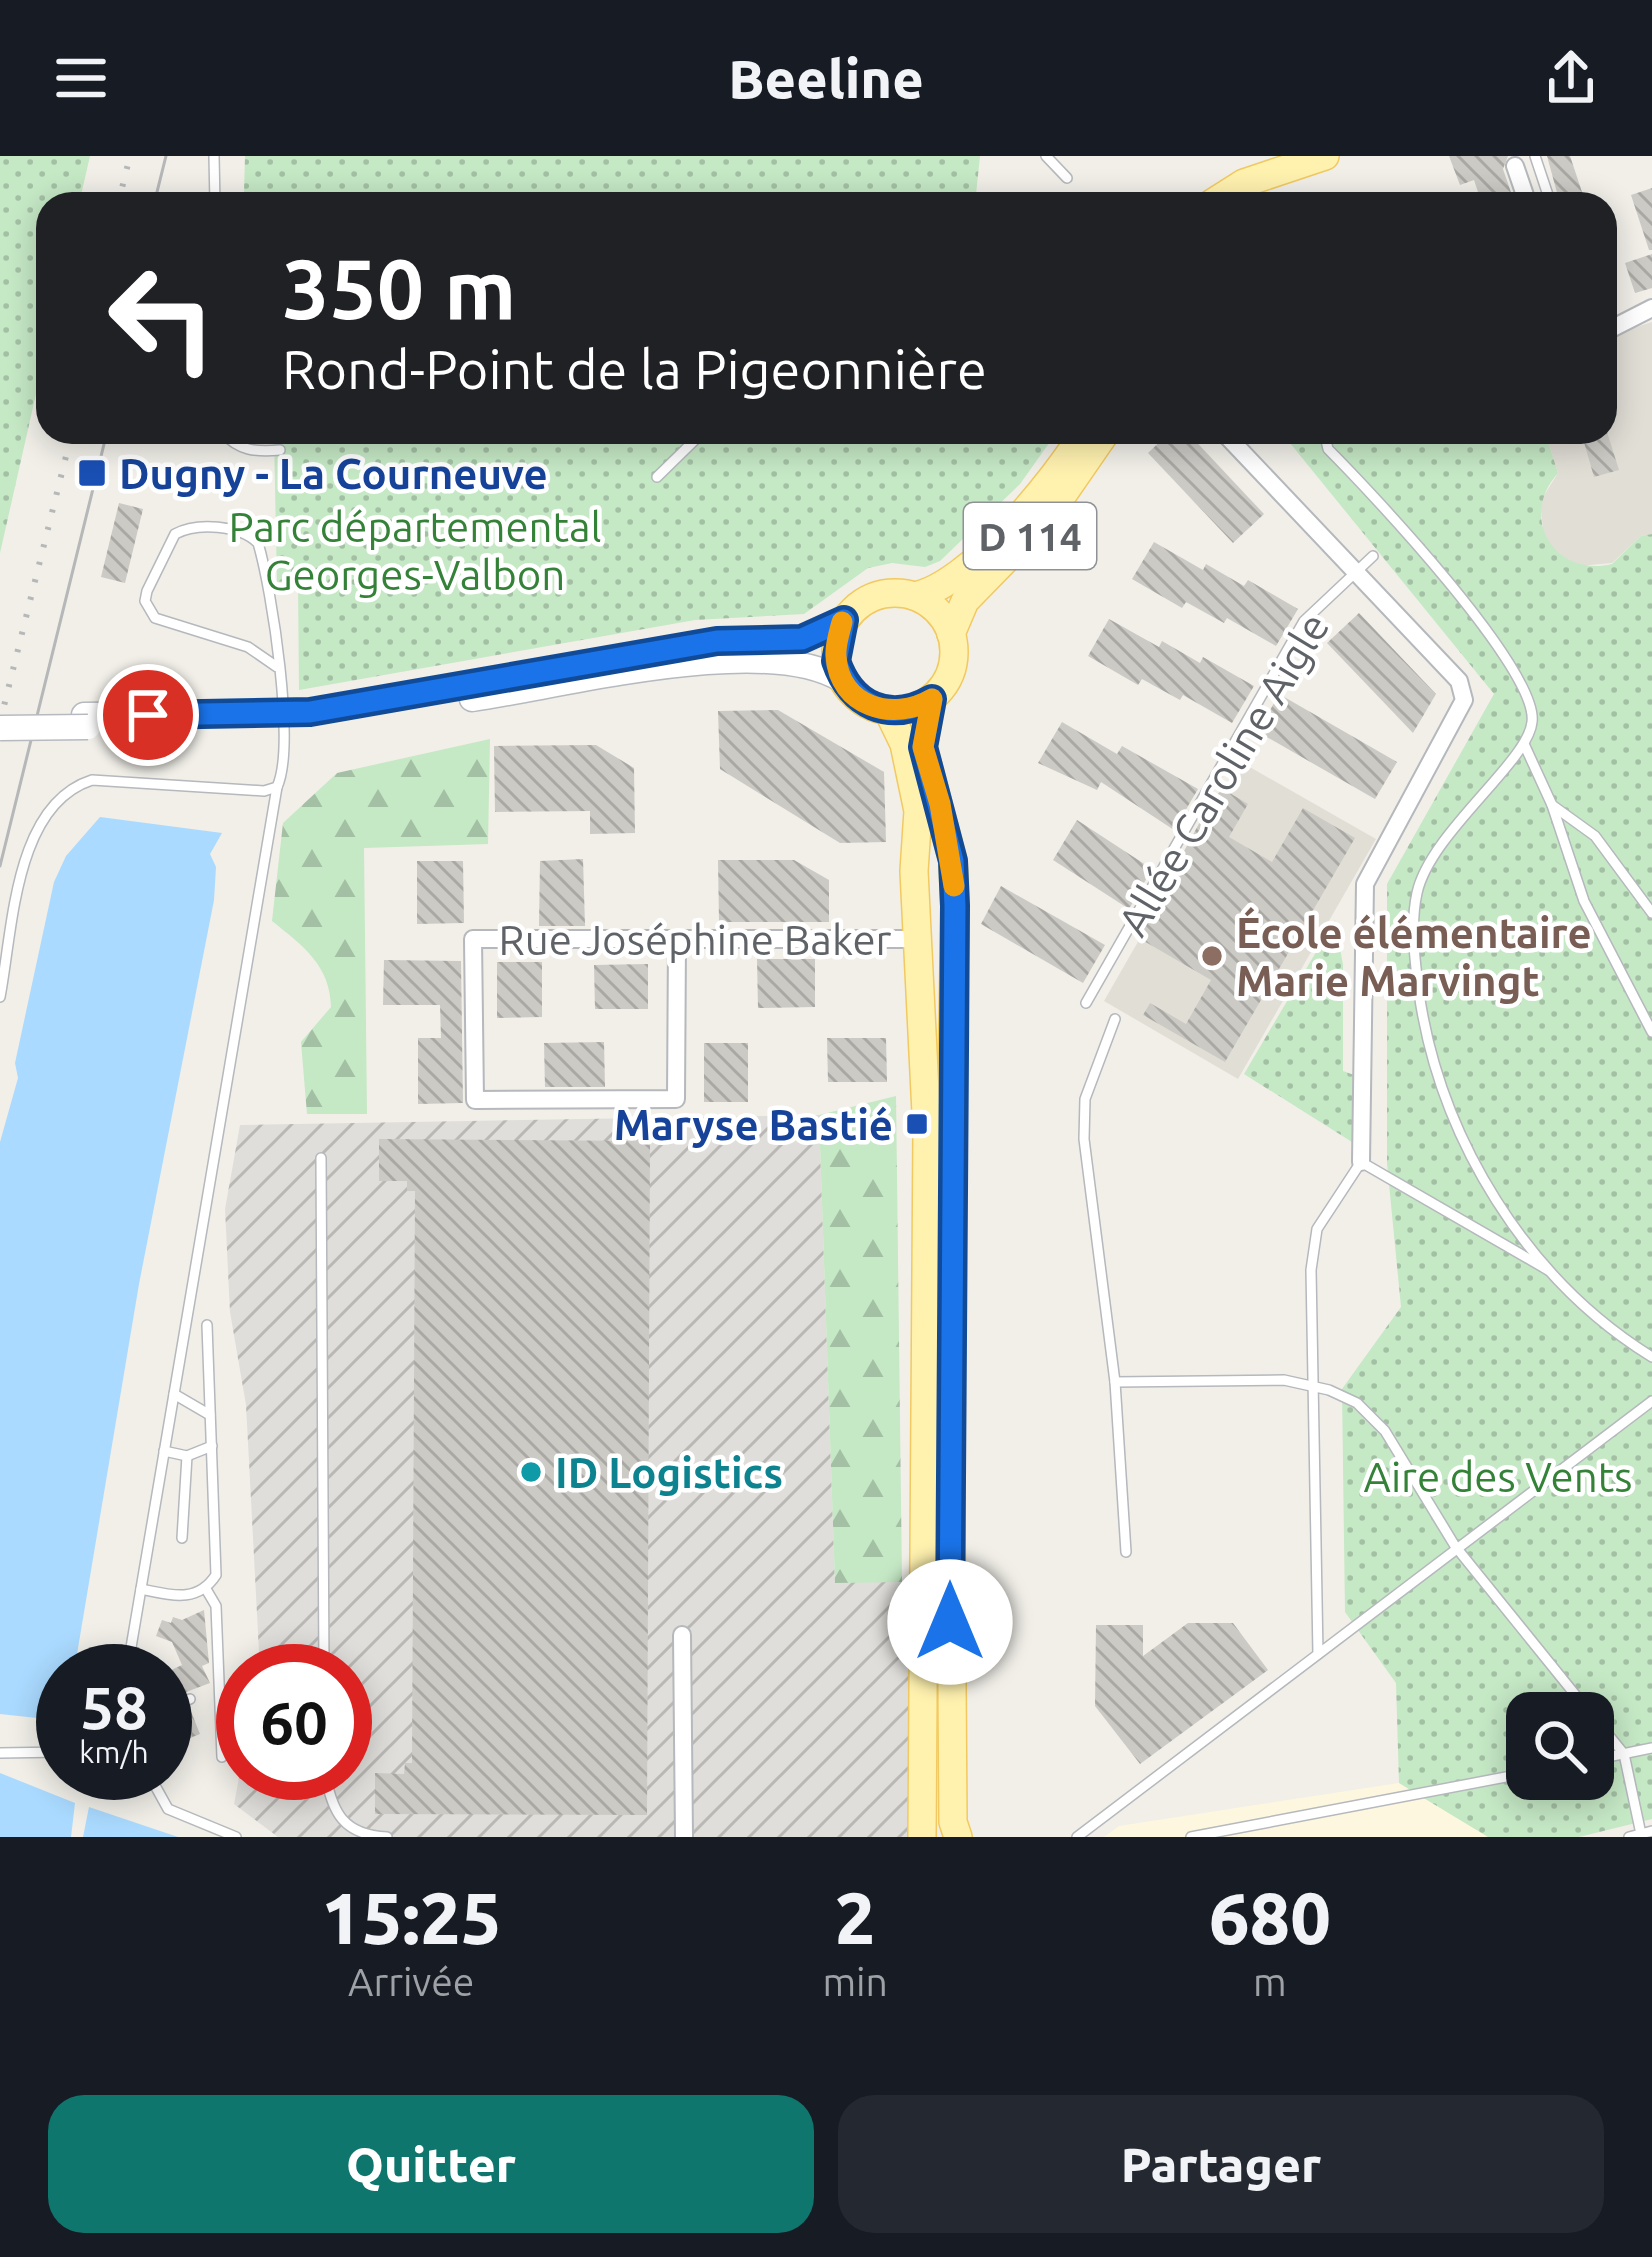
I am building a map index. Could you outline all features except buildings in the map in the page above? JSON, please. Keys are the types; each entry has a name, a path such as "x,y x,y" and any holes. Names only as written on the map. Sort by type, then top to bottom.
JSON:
{"main road":[{"path":"1206,192 1225,177 1279,156"},
{"path":"1230,192 1325,156"},
{"name":"D 114","path":"914,596 950,583 1032,500 1075,444"},
{"name":"D 114","path":"951,634 965,601 1048,516 1098,444"},
{"path":"285,719 717,641 802,639 844,620 868,599 898,592 937,610 951,634 949,676 932,699 923,747 953,861 955,906 949,1484 953,1822 958,1837"},
{"path":"842,680 836,640 844,620"},
{"path":"0,728 86,721 319,721 747,660 815,666 842,680 866,704 887,711 932,699"},
{"path":"887,711 904,744 916,791 917,939 927,1133 922,1837"},
{"path":"0,715 86,721"}],"street":[{"path":"1515,166 1524,192"},
{"path":"1617,326 1652,308"},
{"path":"1234,444 1459,681 1464,700 1365,884 1361,1162"},
{"name":"Rue Joséphine Baker","path":"677,941 676,1099 475,1100 473,939 917,939"},
{"path":"682,1636 684,1837"}],"lane":[{"path":"214,156 214,192"},
{"path":"1046,156 1067,178"},
{"path":"1535,156 1547,192"},
{"path":"233,444 256,452 280,450"},
{"path":"657,477 691,444"},
{"path":"1327,444 1442,574 1529,695 1533,721 1524,744 1438,850 1417,892 1414,959 1426,1037 1472,1161 1552,1273"},
{"path":"132,1644 277,787 285,763 285,719 258,543 246,532 194,526 175,534 147,591 145,601 155,618 248,647 277,667"},
{"name":"Allée Caroline Aigle","path":"1086,1003 1304,621 1373,556"},
{"path":"1524,744 1552,805 1583,901 1652,1032"},
{"path":"0,997 27,852 72,787 92,780 248,791 277,787"},
{"path":"1552,805 1594,836 1652,913"},
{"path":"1115,1019 1084,1100 1084,1139 1115,1382 1126,1552"},
{"path":"321,1158 324,1644"},
{"path":"1318,1654 1312,1270 1317,1229 1361,1162 1552,1273 1652,1357"},
{"path":"141,1589 182,1598 206,1589 216,1575 207,1325"},
{"path":"1115,1382 1284,1380 1357,1403 1385,1430 1455,1546 1574,1692"},
{"path":"174,1394 211,1415"},
{"path":"1077,1837 1652,1401"},
{"path":"164,1451 187,1456 212,1446"},
{"path":"182,1538 187,1456"},
{"path":"206,1589 215,1606 217,1644"},
{"path":"1614,1742 1624,1754 1640,1834"},
{"path":"1614,1756 1652,1748"},
{"path":"0,1753 36,1752"},
{"path":"1191,1837 1506,1777"},
{"path":"164,1800 169,1809 236,1837"},
{"path":"332,1800 338,1820 353,1830 387,1837"}],"shaded area":[{"path":"1652,322 1652,534 1641,536 1612,563 1579,566 1562,558 1544,538 1540,502 1558,473 1549,444 1617,444 1617,333"},
{"path":"1241,762 1376,839 1238,1079 1104,1001"},
{"path":"819,1115 835,1582 902,1582 925,1816 910,1837 278,1837 234,1804 235,1800 372,1800 372,1644 259,1644 246,1405 230,1312 225,1209 240,1125"},
{"path":"1399,1783 1489,1837 1104,1837 1119,1826"}],"green space":[{"path":"0,156 90,156 82,192 36,192 36,394 0,553"},
{"path":"245,156 980,156 976,192 244,192"},
{"name":"Parc départemental Georges-Valbon","path":"274,444 1048,444 1020,484 940,561 925,567 892,563 868,568 804,614 695,620 299,690 298,580 277,582"},
{"name":"Aire des Vents","path":"1291,444 1549,444 1558,473 1546,490 1542,525 1559,553 1591,566 1612,564 1641,536 1652,534 1652,1819 1579,1837 1488,1837 1399,1783 1396,1683 1345,1612 1342,1389 1401,1307 1387,1163 1387,884 1494,694"},
{"path":"490,739 488,844 364,848 367,1114 307,1114 301,1042 331,1007 320,968 272,921 283,823 337,773"},
{"path":"1335,920 1343,965 1343,1071 1354,1075 1352,1142 1244,1074"},
{"path":"896,1096 902,1582 835,1583 819,1115"}],"water":[{"path":"100,817 222,833 210,854 216,867 214,900 139,1284 79,1644 36,1644 36,1718 0,1714 0,1142 18,1078 15,1063 54,882 66,856"},
{"path":"0,1773 36,1787 36,1800 75,1803 71,1837 0,1837"},
{"path":"89,1807 178,1837 83,1837"}],"tram line":[{"path":"157,192 166,156"},
{"path":"0,866 104,444"}],"railway":[{"path":"121,192 130,156"},
{"path":"0,722 69,444"}],"slow traffic":[{"path":"842,622 836,661 842,680 857,698 887,711 918,707 932,699 923,747 953,861 954,886"}],"place":[{"name":"Dugny - La Courneuve","path":"92,473"},
{"name":"École élémentaire Marie Marvingt","path":"1212,956"},
{"name":"Maryse Bastié","path":"917,1124"},
{"name":"ID Logistics","path":"531,1472"}],"route":[{"path":"148,715 310,712 717,641 802,639 844,620 836,640 836,661 842,680 857,698 887,711 918,707 932,699 923,747 953,861 955,906 950,1622"}]}
